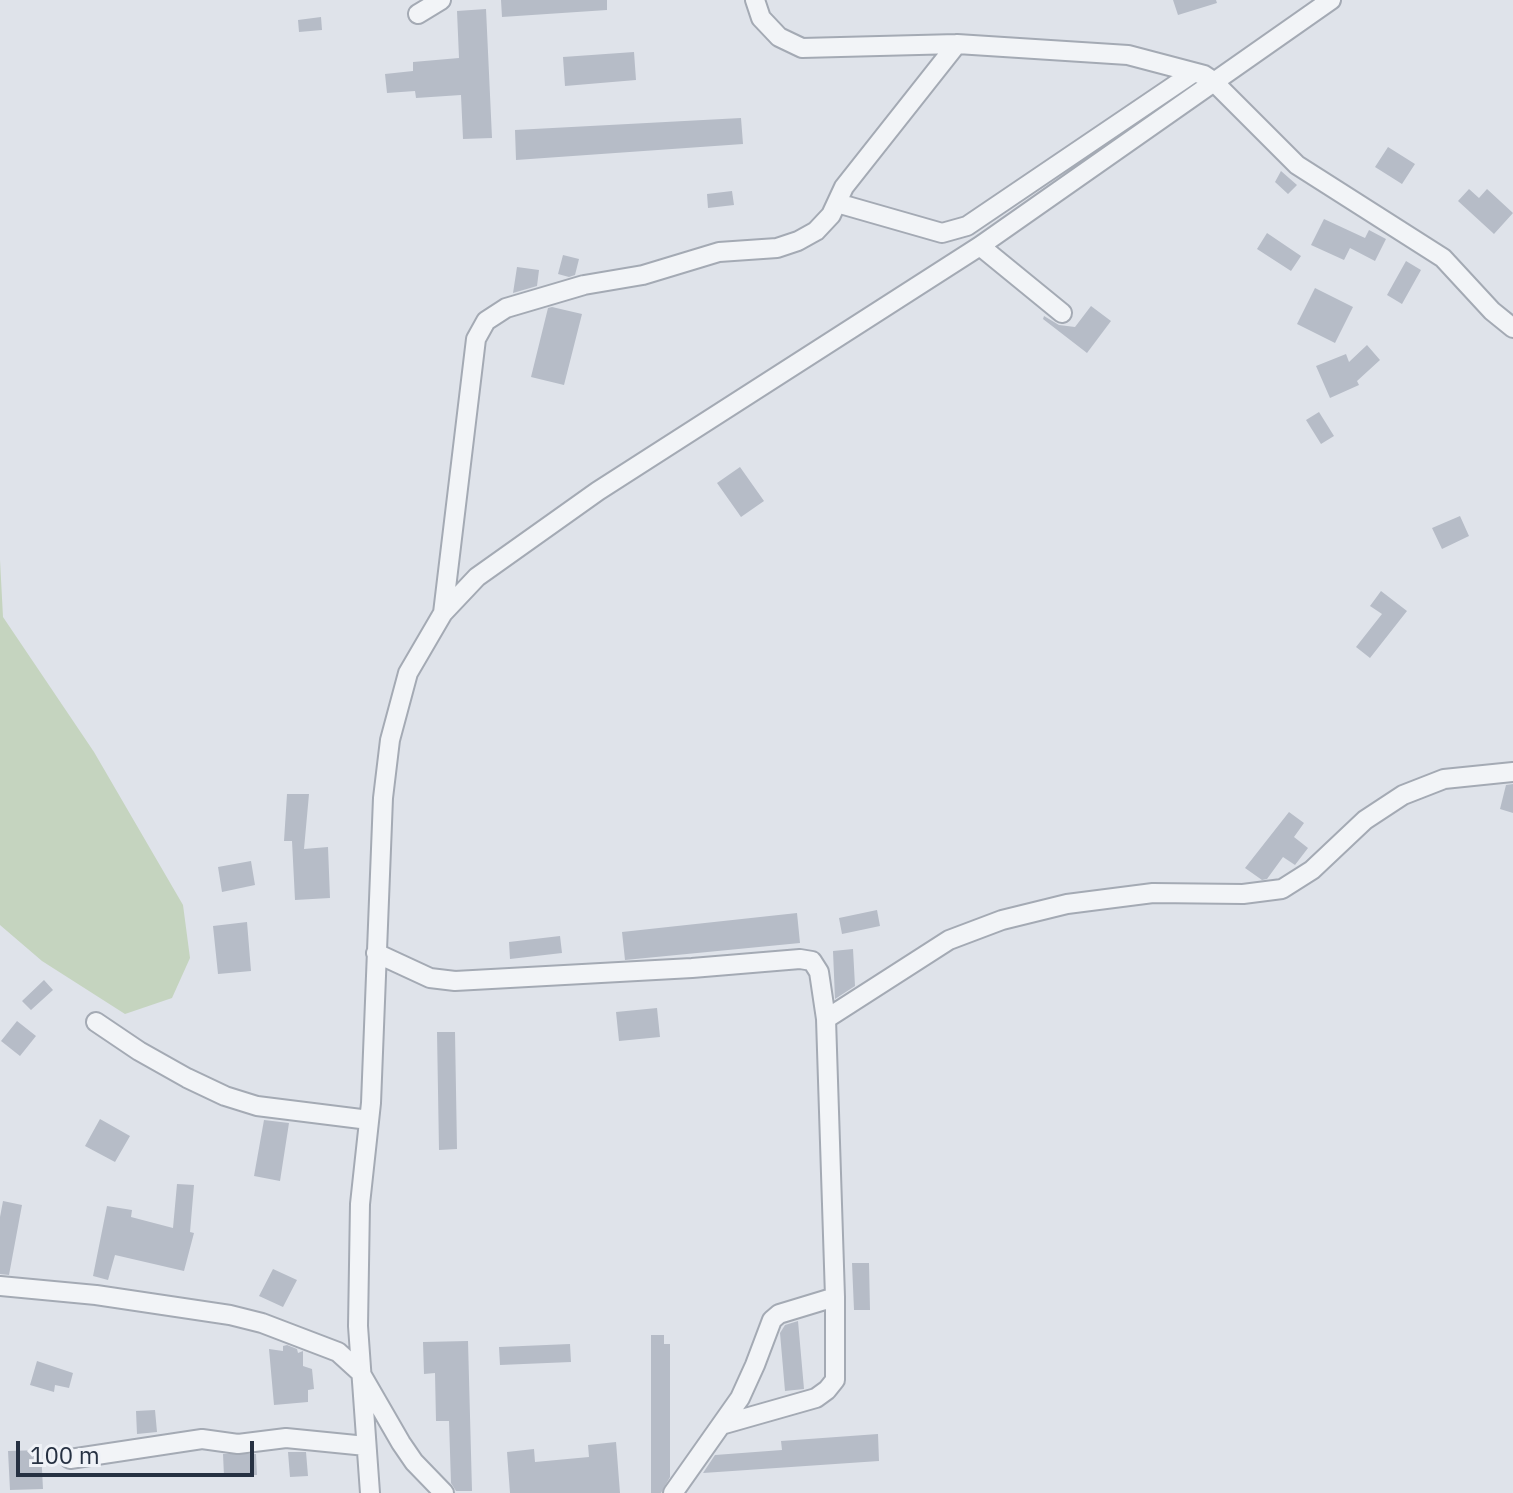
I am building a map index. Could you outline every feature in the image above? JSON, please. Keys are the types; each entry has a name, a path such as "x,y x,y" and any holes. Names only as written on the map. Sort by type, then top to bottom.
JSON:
{"street":[{"path":"418,14 441,0"},
{"path":"755,0 761,18 779,37 802,48 957,44 1128,55 1204,75 1297,165 1443,258 1492,311 1513,328"},
{"path":"370,1493 358,1326 360,1204 369,1120 383,798 390,740 408,673 443,613 477,577 598,491 980,246 1331,0"},
{"path":"443,613 476,339 486,321 506,308 584,285 643,275 719,252 777,248 816,231 831,215 844,187 957,44"},
{"path":"837,203 942,233 967,226 1193,73"},
{"path":"980,246 1062,313"},
{"path":"826,1019 949,940 1002,920 1067,904 1153,893 1243,894 1282,889 1312,870 1365,820 1403,795 1444,779 1513,772"},
{"path":"376,953 430,978 455,981 800,959 812,961 819,972 826,1019 835,1380 816,1398 721,1425"},
{"path":"96,1022 139,1051 225,1096 257,1106 369,1120"},
{"path":"0,1286 96,1295 230,1315 262,1323 338,1352 360,1372 414,1462 444,1493"},
{"path":"673,1493 740,1398 772,1320 779,1314 835,1297"},
{"path":"70,1459 202,1439 238,1444 286,1438 366,1446"}],"green space":[{"path":"0,560 3,617 94,752 183,905 190,958 172,998 125,1014 42,961 0,925"}],"building":[{"path":"501,0 607,0 607,10 502,17"},
{"path":"1173,0 1216,0 1217,3 1178,15"},
{"path":"486,9 492,138 463,139 461,95 416,98 415,91 387,93 385,74 413,71 413,62 459,58 457,11"},
{"path":"321,17 322,30 299,32 298,20"},
{"path":"634,52 636,80 565,86 563,57"},
{"path":"741,118 743,144 516,160 515,130"},
{"path":"1388,147 1415,164 1402,184 1375,167"},
{"path":"1281,171 1297,185 1288,194 1275,182"},
{"path":"1469,189 1479,198 1487,189 1513,213 1494,234 1458,201"},
{"path":"732,191 734,205 708,208 707,194"},
{"path":"1324,219 1365,238 1369,230 1386,239 1375,261 1350,248 1344,260 1311,245"},
{"path":"1267,233 1301,256 1291,271 1257,249"},
{"path":"563,255 579,259 575,275 558,274"},
{"path":"1406,261 1421,270 1402,304 1387,295"},
{"path":"517,267 539,270 537,286 513,293"},
{"path":"1315,288 1353,307 1335,343 1297,324"},
{"path":"1091,306 1111,321 1087,353 1043,319 1044,316 1059,325 1075,327"},
{"path":"548,308 582,314 564,385 531,377"},
{"path":"1367,345 1380,360 1357,381 1359,385 1330,398 1316,366 1346,354 1349,362"},
{"path":"1319,412 1334,436 1321,444 1306,420"},
{"path":"740,467 764,501 741,517 717,483"},
{"path":"1460,516 1469,536 1442,549 1432,528"},
{"path":"1381,591 1407,611 1370,658 1356,647 1382,614 1370,606"},
{"path":"1513,784 1513,813 1500,809 1506,785"},
{"path":"287,794 309,794 304,849 328,847 330,898 295,900 292,841 284,841"},
{"path":"1289,812 1304,823 1294,837 1308,848 1295,865 1283,857 1267,879 1262,880 1245,868"},
{"path":"251,861 255,885 222,892 218,867"},
{"path":"877,910 880,926 842,934 839,918"},
{"path":"797,913 800,943 625,960 622,932"},
{"path":"247,922 251,971 218,974 213,926"},
{"path":"560,936 562,953 510,959 509,942"},
{"path":"853,949 855,986 835,999 833,951"},
{"path":"44,980 53,990 31,1010 22,1001"},
{"path":"657,1008 660,1037 619,1041 616,1012"},
{"path":"17,1021 36,1036 20,1056 1,1041"},
{"path":"437,1032 455,1032 457,1149 439,1150"},
{"path":"100,1119 130,1136 115,1162 85,1146"},
{"path":"264,1120 289,1123 280,1181 254,1176"},
{"path":"177,1184 194,1185 190,1232 194,1233 184,1271 115,1255 108,1280 93,1276 107,1206 132,1210 131,1217 173,1228"},
{"path":"3,1201 22,1205 9,1275 0,1274"},
{"path":"852,1263 869,1263 870,1310 854,1310"},
{"path":"273,1269 297,1280 283,1307 259,1296"},
{"path":"798,1321 804,1389 785,1391 780,1333 785,1325"},
{"path":"651,1335 664,1335 664,1344 670,1344 670,1477 661,1493 651,1493"},
{"path":"468,1341 472,1491 456,1491 451,1483 449,1421 436,1421 435,1373 424,1374 423,1342"},
{"path":"570,1344 571,1362 500,1365 499,1347"},
{"path":"283,1346 297,1349 298,1353 303,1351 303,1366 312,1369 314,1389 308,1390 308,1402 274,1405 269,1349 283,1351"},
{"path":"37,1361 73,1373 69,1388 55,1385 54,1392 30,1385"},
{"path":"155,1410 157,1432 137,1434 136,1411"},
{"path":"878,1434 879,1461 703,1473 715,1455 782,1450 781,1441"},
{"path":"616,1442 620,1493 510,1493 507,1452 534,1449 535,1462 589,1457 588,1445"},
{"path":"41,1450 43,1489 10,1490 8,1451"},
{"path":"288,1452 306,1452 308,1476 290,1477"},
{"path":"223,1454 256,1454 257,1475 224,1476"}]}
